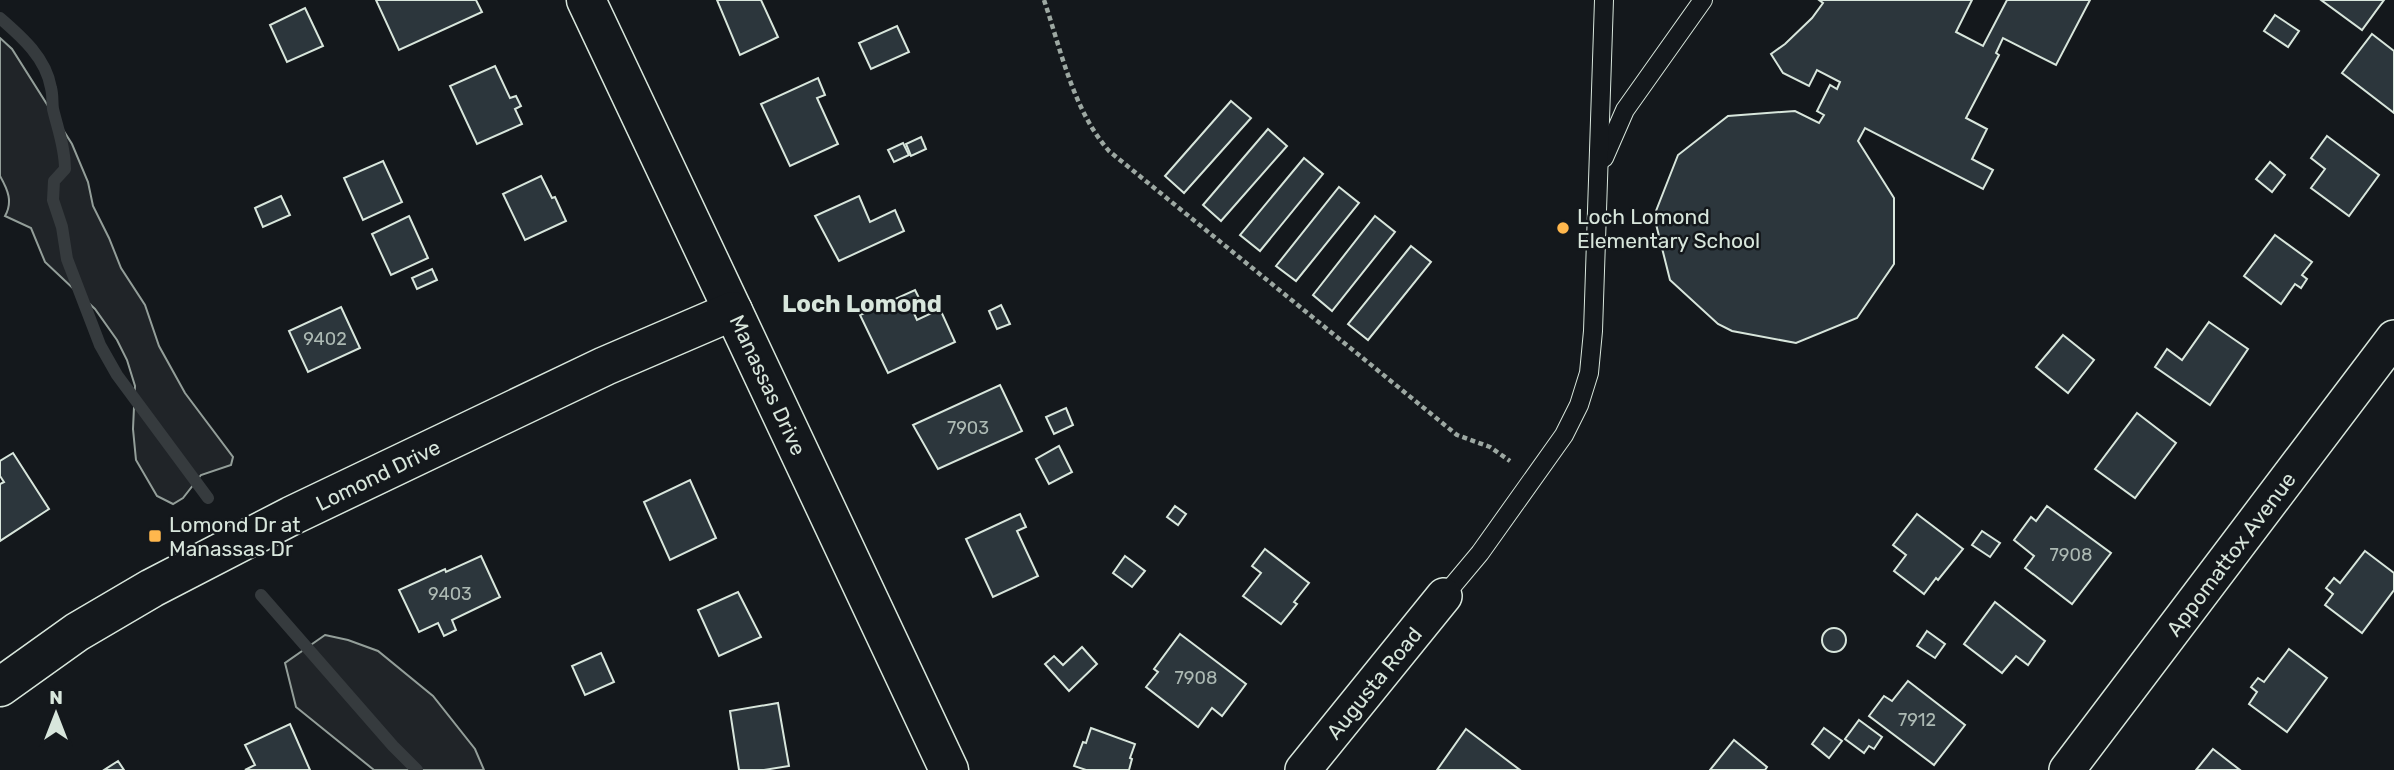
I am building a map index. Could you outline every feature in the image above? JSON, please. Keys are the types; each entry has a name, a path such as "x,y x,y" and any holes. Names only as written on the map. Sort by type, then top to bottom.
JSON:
{"main road":[{"name":"Manassas Drive","path":"586,0 949,770"},
{"name":"Lomond Drive","path":"0,687 77,632 152,588 291,516 605,366 733,311"}],"street":[{"name":"Appomattox Avenue","path":"2067,770 2394,338"},
{"name":"Augusta Road","path":"1304,770 1444,596"}],"lane":[{"path":"1444,596 1480,553 1564,435 1579,405 1590,373 1594,331 1604,0"},
{"path":"1598,174 1625,110 1703,0"}],"path":[{"path":"1044,0 1081,106 1098,138 1109,151 1457,435 1495,450 1533,478"}],"shaded area":[{"path":"0,38 12,49 72,144 88,182 93,206 121,268 145,305 159,346 185,393 233,457 231,465 201,475 183,498 173,504 157,496 136,460 133,429 135,386 117,340 95,309 45,262 31,228 5,216 9,201 0,176"},
{"path":"325,635 378,651 433,696 475,749 484,770 374,770 296,707 285,663"}],"building":[{"path":"376,0 476,0 482,12 399,50"},
{"path":"717,0 761,0 778,37 740,55"},
{"path":"1819,0 1972,0 1956,32 1983,46 2007,0 2090,0 2056,65 2003,38 1996,53 1999,55 1966,118 1987,129 1972,159 1993,170 1983,189 1865,128 1858,141 1894,198 1894,264 1857,318 1796,343 1732,331 1718,324 1670,280 1654,216 1678,155 1728,116 1795,111 1819,123 1824,115 1817,111 1830,85 1837,89 1840,82 1817,70 1809,86 1783,73 1771,54 1812,18 1823,3"},
{"path":"2321,0 2384,0 2362,30"},
{"path":"305,8 323,46 287,62 270,25"},
{"path":"2275,15 2299,31 2288,47 2264,31"},
{"path":"897,26 909,52 871,69 859,43"},
{"path":"2372,34 2394,51 2394,113 2342,73"},
{"path":"495,66 510,98 516,96 521,106 515,109 522,124 477,144 450,86"},
{"path":"818,78 825,95 817,98 838,144 790,166 761,104"},
{"path":"1231,101 1251,118 1184,193 1165,176"},
{"path":"1268,129 1287,146 1221,221 1203,205"},
{"path":"2327,136 2379,175 2349,216 2311,188 2325,169 2311,158"},
{"path":"921,137 926,149 911,156 906,144"},
{"path":"903,143 909,155 894,162 888,150"},
{"path":"1304,158 1323,174 1260,251 1240,235"},
{"path":"383,161 402,202 363,220 344,178"},
{"path":"2270,162 2285,175 2272,192 2256,179"},
{"path":"541,176 566,221 525,240 503,194"},
{"path":"1339,187 1359,203 1296,281 1276,266"},
{"path":"281,196 290,215 263,227 255,208"},
{"path":"859,196 870,222 895,210 904,231 839,261 815,216"},
{"path":"409,216 428,258 391,275 372,234"},
{"path":"1375,216 1395,232 1332,311 1313,295"},
{"path":"2275,235 2312,262 2302,275 2307,279 2301,288 2295,284 2281,304 2244,276"},
{"path":"1411,246 1431,262 1368,340 1348,324"},
{"path":"432,269 437,280 417,289 412,278"},
{"path":"915,290 921,302 911,307 917,320 940,309 955,342 888,373 860,315"},
{"path":"1001,305 1010,324 997,329 989,311"},
{"path":"341,307 360,348 308,372 289,331"},
{"path":"2209,322 2248,349 2210,405 2155,367 2167,349 2182,360"},
{"path":"2063,335 2094,360 2068,393 2036,367"},
{"path":"1000,385 1022,431 938,469 913,425"},
{"path":"1066,408 1073,425 1054,434 1046,417"},
{"path":"2137,413 2176,443 2135,498 2095,469"},
{"path":"1059,446 1072,472 1049,484 1036,459"},
{"path":"13,453 49,509 0,541 0,484 4,482 0,476 0,461"},
{"path":"690,480 716,538 670,560 644,502"},
{"path":"1175,506 1186,514 1178,525 1167,517"},
{"path":"2047,506 2111,553 2072,604 2025,568 2034,556 2014,540 2031,517 2036,521"},
{"path":"1020,514 1026,527 1017,531 1038,576 993,597 966,539"},
{"path":"1917,514 1963,549 1924,594 1894,571 1906,555 1893,545"},
{"path":"1982,531 2000,543 1990,557 1972,545"},
{"path":"1265,549 1309,583 1281,624 1243,596 1261,573 1252,566"},
{"path":"2365,551 2394,573 2394,590 2362,633 2325,605 2333,594 2326,588 2334,578 2340,583"},
{"path":"481,556 500,597 452,620 456,630 444,636 438,623 419,632 399,590"},
{"path":"1125,556 1145,571 1132,587 1113,573"},
{"path":"738,592 761,637 719,656 698,610"},
{"path":"1995,602 2045,641 2028,665 2016,656 2002,673 1964,644"},
{"path":"1834,628 1843,631 1846,640 1843,649 1834,652 1825,649 1822,640 1825,631"},
{"path":"1927,631 1945,644 1935,658 1917,646"},
{"path":"1180,634 1246,684 1222,716 1212,708 1198,727 1146,687 1158,672 1154,669"},
{"path":"1082,647 1097,664 1069,691 1045,664 1054,656 1063,665"},
{"path":"2289,649 2327,678 2287,732 2249,704 2257,692 2251,687 2258,678 2264,682"},
{"path":"601,653 614,682 585,695 572,666"},
{"path":"1908,681 1965,725 1934,765 1869,716 1884,696 1892,701"},
{"path":"778,703 789,766 739,770 730,711"},
{"path":"1859,720 1882,737 1874,749 1869,746 1864,753 1845,739"},
{"path":"290,724 310,770 245,770 255,765 245,745"},
{"path":"1091,728 1135,744 1129,770 1086,770 1074,766"},
{"path":"1824,728 1842,741 1829,758 1812,744"},
{"path":"1466,729 1520,770 1437,770"},
{"path":"1734,740 1767,767 1765,770 1710,770"},
{"path":"2213,749 2240,770 2196,770"},
{"path":"118,761 124,770 104,770"}],"waterway":[{"path":"0,18 32,49 48,77 65,161 65,169 54,181 53,200 62,227 67,259 100,345 117,375 208,498"},
{"path":"261,595 417,770"}],"place":[{"name":"Loch Lomond Elementary School","path":"1563,228"},
{"name":"Lomond Dr at Manassas Dr","path":"155,536"}],"district":[{"name":"Loch Lomond","path":"862,304"}]}
